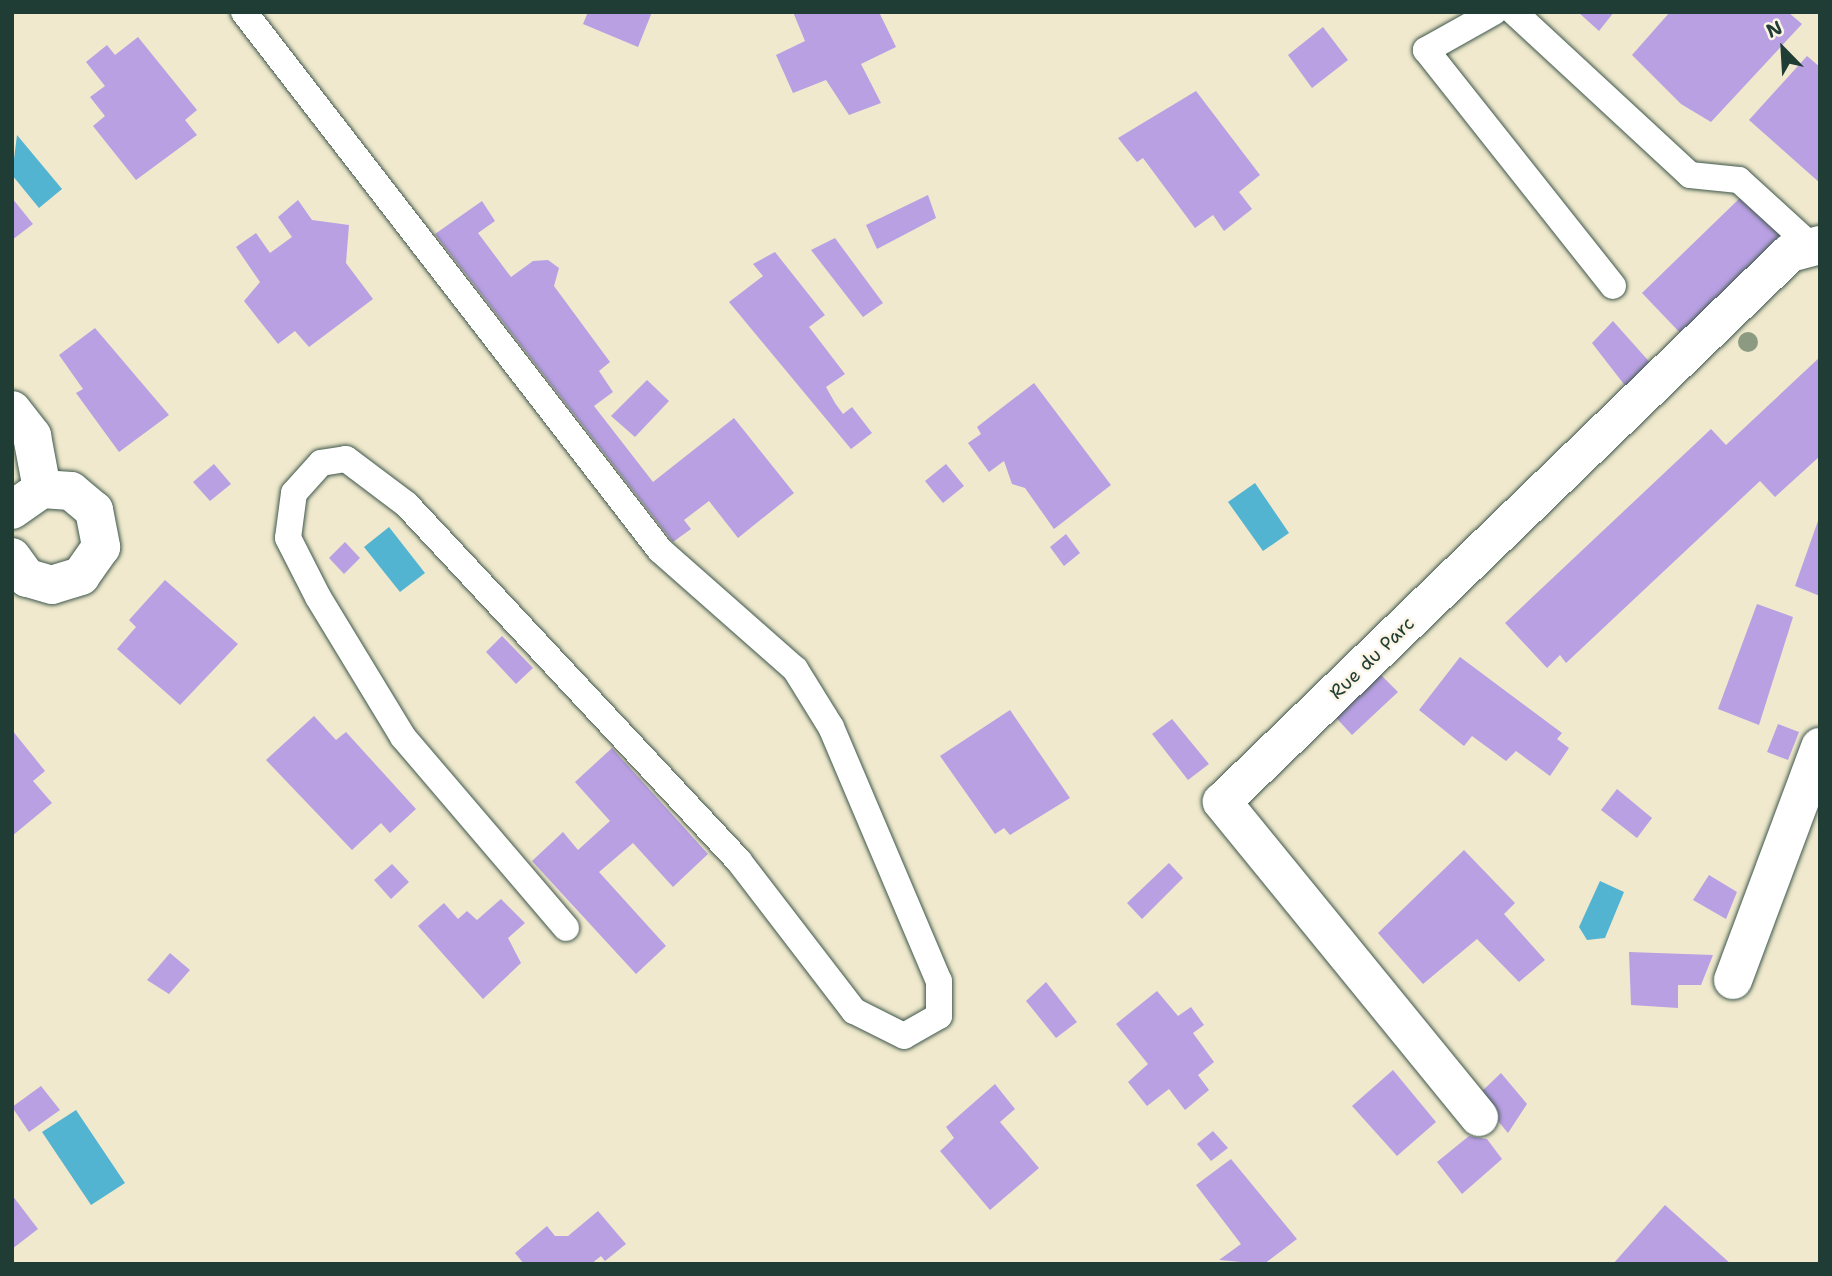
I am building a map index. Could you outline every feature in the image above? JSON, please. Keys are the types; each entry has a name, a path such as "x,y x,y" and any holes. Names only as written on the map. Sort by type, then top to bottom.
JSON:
{"street":[{"name":"Rue du Parc","path":"1479,1117 1222,802 1780,263 1814,245"},
{"path":"12,410 32,436 27,500 71,491 94,510 101,547 81,576 52,585 27,578 12,557"},
{"path":"1733,980 1820,747"}],"lane":[{"path":"244,12 660,550 795,669 831,727 939,981 939,1016 904,1036 854,1011 739,861 406,504 346,459 321,463 294,493 288,538 318,597 403,737 566,928"},
{"path":"1494,12 1426,50 1613,286"},
{"path":"1514,12 1690,175 1738,180 1814,245"}],"water":[{"path":"17,135 62,189 39,208 12,175"},
{"path":"1255,483 1289,533 1263,551 1228,502"},
{"path":"389,527 425,573 400,592 364,547"},
{"path":"1600,881 1624,892 1605,938 1587,940 1579,927"},
{"path":"76,1110 125,1183 91,1205 42,1132"}],"building":[{"path":"588,12 652,12 638,47 583,24"},
{"path":"793,12 879,12 896,47 861,64 881,103 849,115 826,80 793,93 776,55 805,41"},
{"path":"1578,12 1614,12 1599,31"},
{"path":"1670,12 1788,12 1802,24 1711,122 1681,104 1632,55"},
{"path":"1323,27 1348,60 1312,88 1288,55"},
{"path":"138,37 197,110 185,120 197,135 136,180 93,126 105,116 90,97 105,86 86,62 107,45 115,55"},
{"path":"1807,56 1820,67 1820,183 1749,120"},
{"path":"1196,91 1260,175 1239,192 1252,209 1224,231 1213,215 1195,228 1143,158 1137,162 1118,138"},
{"path":"928,195 936,218 877,249 866,225"},
{"path":"1743,195 1786,240 1684,337 1642,293"},
{"path":"12,198 33,224 12,240"},
{"path":"298,200 312,220 349,225 346,263 373,299 309,347 295,331 278,344 244,301 260,282 236,247 256,233 270,253 292,237 278,217"},
{"path":"482,201 495,221 478,233 511,277 533,261 548,260 559,268 554,286 610,362 599,371 613,392 594,406 653,482 734,418 794,493 738,538 709,501 684,520 691,529 673,542 435,234"},
{"path":"835,238 883,303 863,317 811,250"},
{"path":"775,252 825,315 809,327 845,374 826,387 843,414 852,407 872,433 851,449 729,302 763,276 753,264"},
{"path":"1613,321 1654,367 1630,392 1592,343"},
{"path":"95,328 169,415 119,452 76,393 83,389 59,355"},
{"path":"1820,357 1820,456 1775,497 1760,481 1566,663 1560,655 1547,668 1505,623 1711,429 1726,445"},
{"path":"647,380 669,401 635,437 611,416"},
{"path":"1034,383 1111,485 1054,529 1025,488 1012,484 1004,461 989,472 968,443 981,434 977,427"},
{"path":"214,464 231,484 210,501 193,482"},
{"path":"946,464 964,486 943,503 925,481"},
{"path":"1820,518 1820,596 1795,586"},
{"path":"1066,534 1080,553 1064,566 1050,547"},
{"path":"345,542 360,558 344,574 329,558"},
{"path":"165,580 238,644 180,705 117,649 136,627 129,620"},
{"path":"1757,604 1793,617 1759,725 1718,709"},
{"path":"502,636 533,668 516,684 486,652"},
{"path":"1460,657 1562,733 1557,739 1569,748 1550,776 1516,751 1506,761 1472,736 1464,746 1419,710"},
{"path":"1372,666 1398,692 1352,735 1328,709"},
{"path":"1010,710 1070,798 1010,835 1004,828 995,834 940,756"},
{"path":"314,716 336,740 346,732 416,809 390,833 381,823 352,850 266,760"},
{"path":"1172,719 1209,764 1188,780 1152,734"},
{"path":"1778,724 1799,732 1788,760 1767,752"},
{"path":"12,730 45,771 33,781 52,803 12,836"},
{"path":"612,748 708,854 673,887 633,843 599,872 666,946 636,974 532,861 563,832 578,850 610,821 575,782"},
{"path":"1617,789 1652,818 1637,838 1601,810"},
{"path":"1464,850 1515,903 1504,914 1545,960 1519,982 1477,939 1423,984 1378,933"},
{"path":"1169,863 1183,878 1142,919 1127,903"},
{"path":"392,864 409,882 391,899 374,880"},
{"path":"1709,875 1737,892 1726,919 1693,900"},
{"path":"501,899 525,923 508,938 521,963 483,999 418,926 444,903 458,919 467,911 477,920"},
{"path":"1629,952 1713,955 1701,985 1678,985 1678,1008 1631,1005"},
{"path":"170,953 190,970 169,994 147,980"},
{"path":"1046,982 1077,1022 1056,1038 1026,1001"},
{"path":"1157,991 1178,1016 1191,1007 1204,1025 1193,1033 1214,1062 1198,1075 1209,1090 1185,1110 1169,1089 1147,1106 1128,1082 1148,1064 1116,1024"},
{"path":"1393,1070 1436,1122 1397,1156 1352,1106"},
{"path":"1501,1073 1527,1104 1508,1133 1477,1096"},
{"path":"995,1084 1015,1109 1000,1122 1039,1168 990,1210 940,1151 954,1138 946,1127"},
{"path":"41,1086 60,1110 29,1132 12,1107"},
{"path":"1213,1131 1228,1148 1211,1161 1197,1144"},
{"path":"1469,1136 1487,1139 1502,1159 1462,1194 1437,1162"},
{"path":"1231,1159 1297,1239 1264,1264 1219,1260 1241,1244 1196,1185"},
{"path":"12,1195 38,1229 12,1249"},
{"path":"1665,1205 1731,1264 1613,1264"},
{"path":"598,1211 626,1244 605,1261 601,1256 591,1264 524,1264 515,1253 547,1226 555,1236 568,1236"}]}
